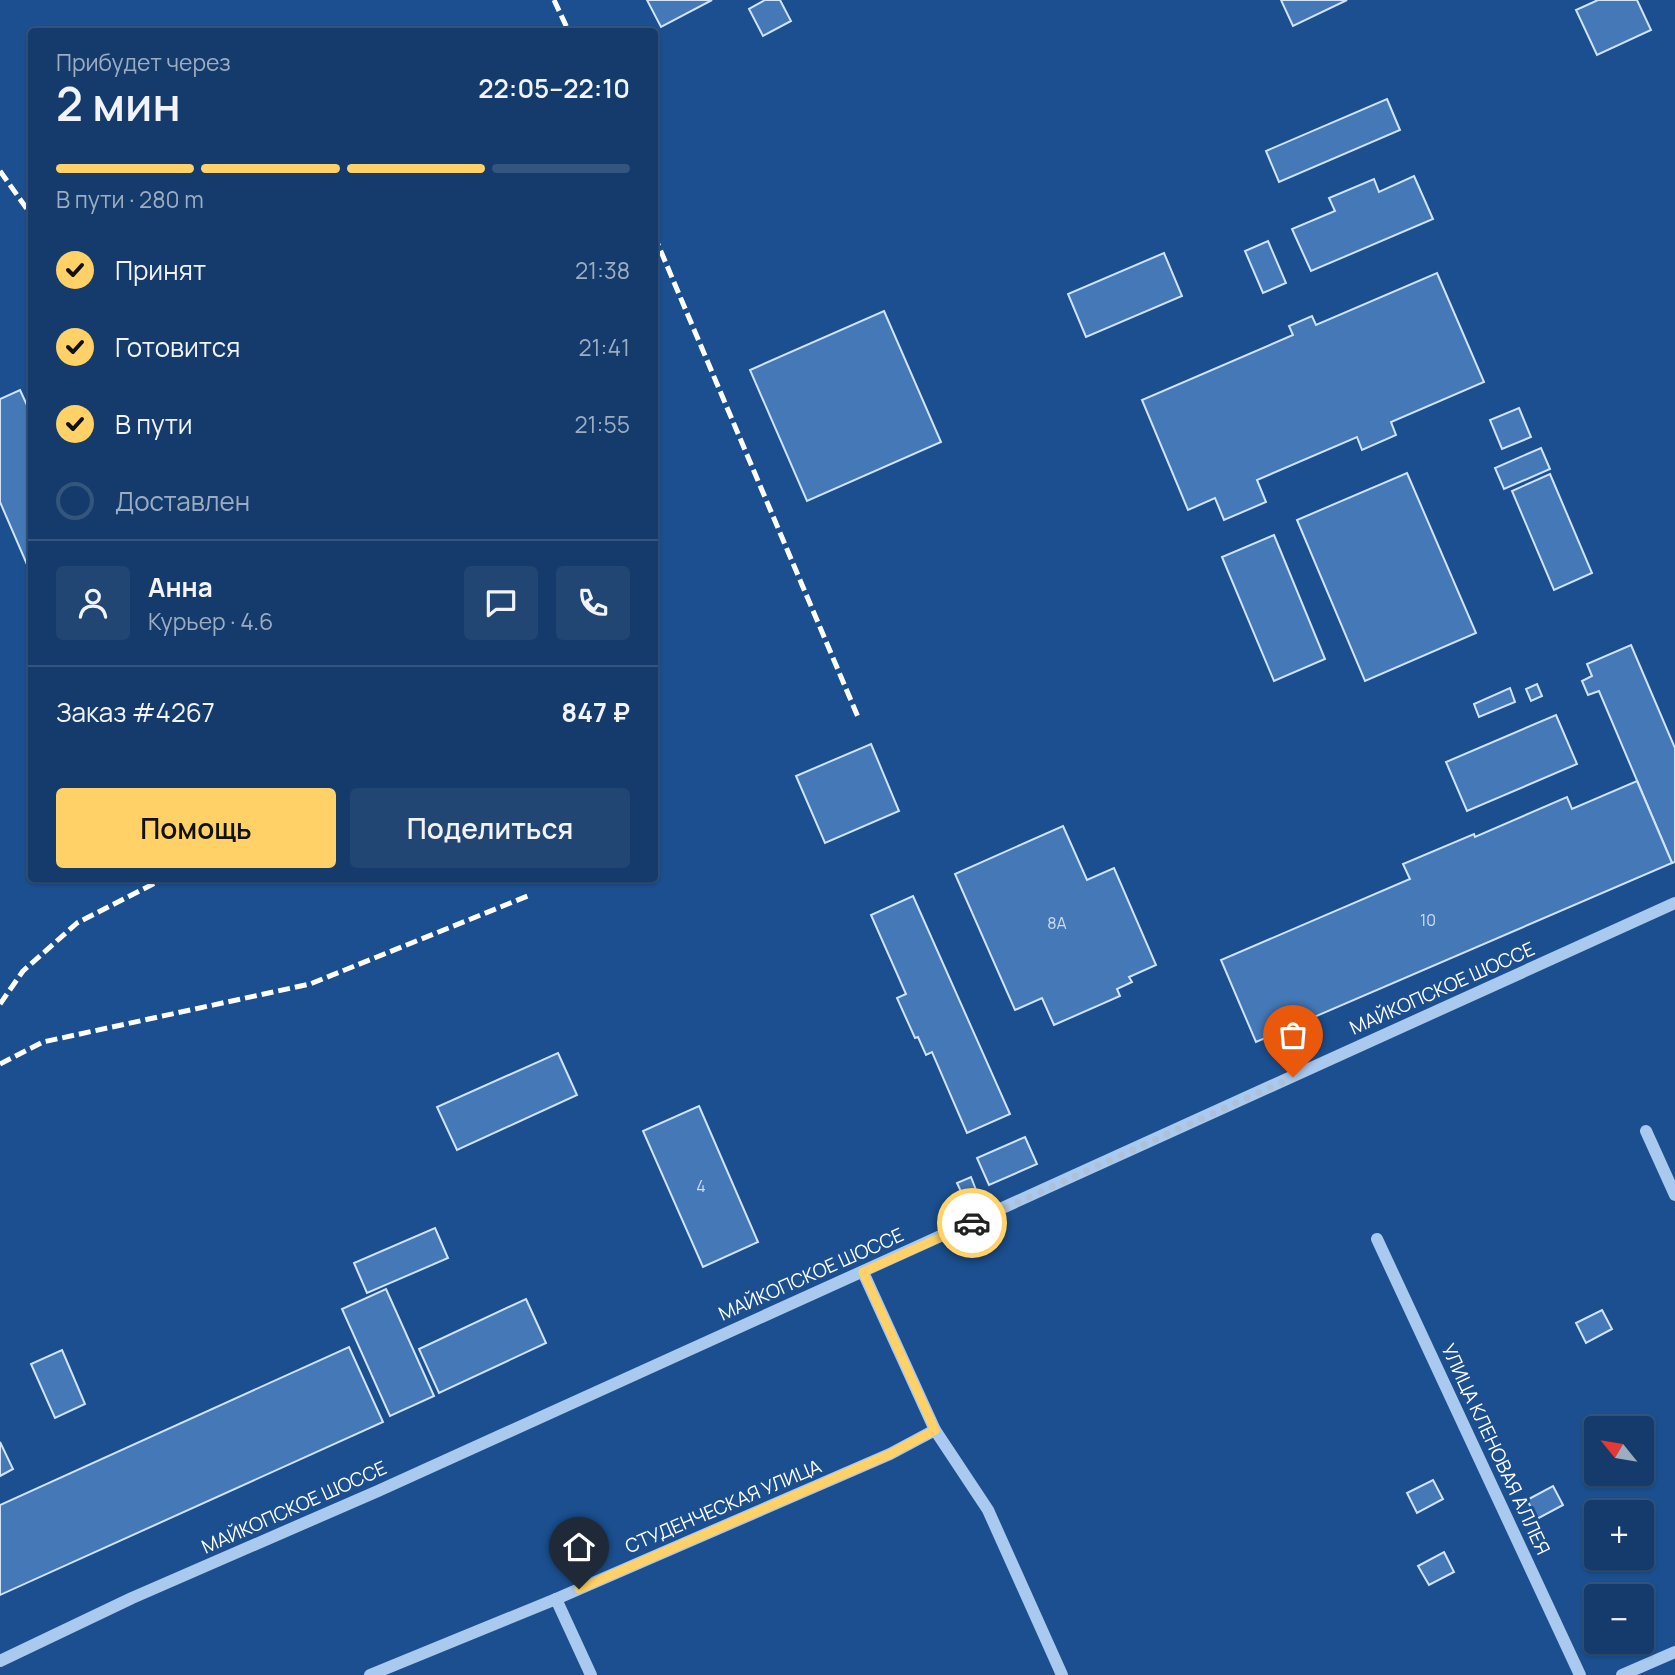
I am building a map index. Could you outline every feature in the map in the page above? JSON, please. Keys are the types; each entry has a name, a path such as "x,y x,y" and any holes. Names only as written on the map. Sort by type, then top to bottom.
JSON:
{"street":[{"name":"МАЙКОПСКОЕ ШОССЕ","path":"0,1661 132,1598 863,1272 1675,903"},
{"path":"1646,1130 1675,1195"},
{"name":"УЛИЦА КЛЕНОВАЯ АЛЛЕЯ","path":"1377,1239 1580,1675"},
{"path":"863,1272 935,1430 988,1510 1062,1675"},
{"name":"СТУДЕНЧЕСКАЯ УЛИЦА","path":"370,1675 555,1599 890,1454 935,1430"},
{"path":"555,1599 591,1675"},
{"path":"1622,1675 1675,1652"}],"building":[{"path":"647,0 712,0 661,27"},
{"path":"765,0 780,0 791,21 763,36 749,9"},
{"path":"1281,0 1347,0 1293,26"},
{"path":"1598,0 1637,0 1651,30 1597,55 1576,10"},
{"path":"1387,99 1400,130 1279,182 1266,151"},
{"path":"1414,176 1433,219 1311,271 1292,229 1335,211 1329,198 1374,179 1379,192"},
{"path":"1268,241 1286,283 1263,293 1245,251"},
{"path":"1164,253 1182,296 1086,337 1068,294"},
{"path":"1437,273 1484,382 1391,422 1396,435 1362,450 1357,437 1257,480 1266,502 1224,520 1215,498 1188,510 1142,400 1293,335 1289,326 1312,316 1316,325"},
{"path":"884,311 941,442 807,501 750,370"},
{"path":"20,390 28,407 28,567 0,502 0,399"},
{"path":"1519,408 1531,437 1502,449 1490,420"},
{"path":"1541,448 1550,469 1504,489 1495,468"},
{"path":"1407,473 1476,633 1365,681 1297,520"},
{"path":"1550,474 1592,573 1554,590 1512,491"},
{"path":"1274,535 1325,659 1274,681 1222,557"},
{"path":"1631,645 1675,748 1675,862 1672,863 1599,691 1588,695 1582,681 1592,676 1587,664"},
{"path":"1537,684 1542,696 1531,701 1526,689"},
{"path":"1510,688 1515,702 1479,717 1474,704"},
{"path":"1556,715 1577,764 1467,811 1446,762"},
{"path":"871,744 899,811 825,843 796,776"},
{"path":"1637,781 1672,863 1256,1042 1221,960 1410,879 1403,864 1474,834 1475,837 1567,797 1572,809"},
{"path":"1063,826 1087,880 1114,868 1156,965 1129,977 1132,982 1117,989 1120,996 1054,1025 1042,998 1015,1010 955,874"},
{"path":"913,896 1010,1114 967,1133 932,1052 926,1055 897,998 906,994 871,915"},
{"path":"558,1053 577,1095 457,1150 437,1107"},
{"path":"699,1106 758,1242 703,1267 643,1131"},
{"path":"1025,1137 1037,1164 989,1185 977,1158"},
{"path":"971,1177 976,1190 963,1196 957,1183"},
{"path":"435,1228 448,1258 367,1293 354,1263"},
{"path":"386,1289 434,1396 390,1416 342,1309"},
{"path":"526,1299 546,1343 439,1393 419,1349"},
{"path":"1602,1310 1612,1329 1586,1343 1576,1323"},
{"path":"349,1347 383,1422 0,1595 0,1505"},
{"path":"62,1350 85,1404 55,1418 31,1364"},
{"path":"0,1442 13,1469 0,1476"},
{"path":"1433,1480 1443,1499 1417,1513 1407,1493"},
{"path":"1553,1486 1563,1505 1537,1519 1527,1500"},
{"path":"1444,1552 1454,1572 1429,1585 1418,1566"}],"railway":[{"path":"554,0 567,28"},
{"path":"0,171 28,210"},
{"path":"658,244 858,717"},
{"path":"0,1004 23,971 77,923 157,882"},
{"path":"0,1064 43,1042 310,984 530,895"}],"way so far":[{"path":"972,1223 1293,1077"}],"route":[{"path":"579,1589 890,1454 935,1430 863,1272 972,1223"}]}
